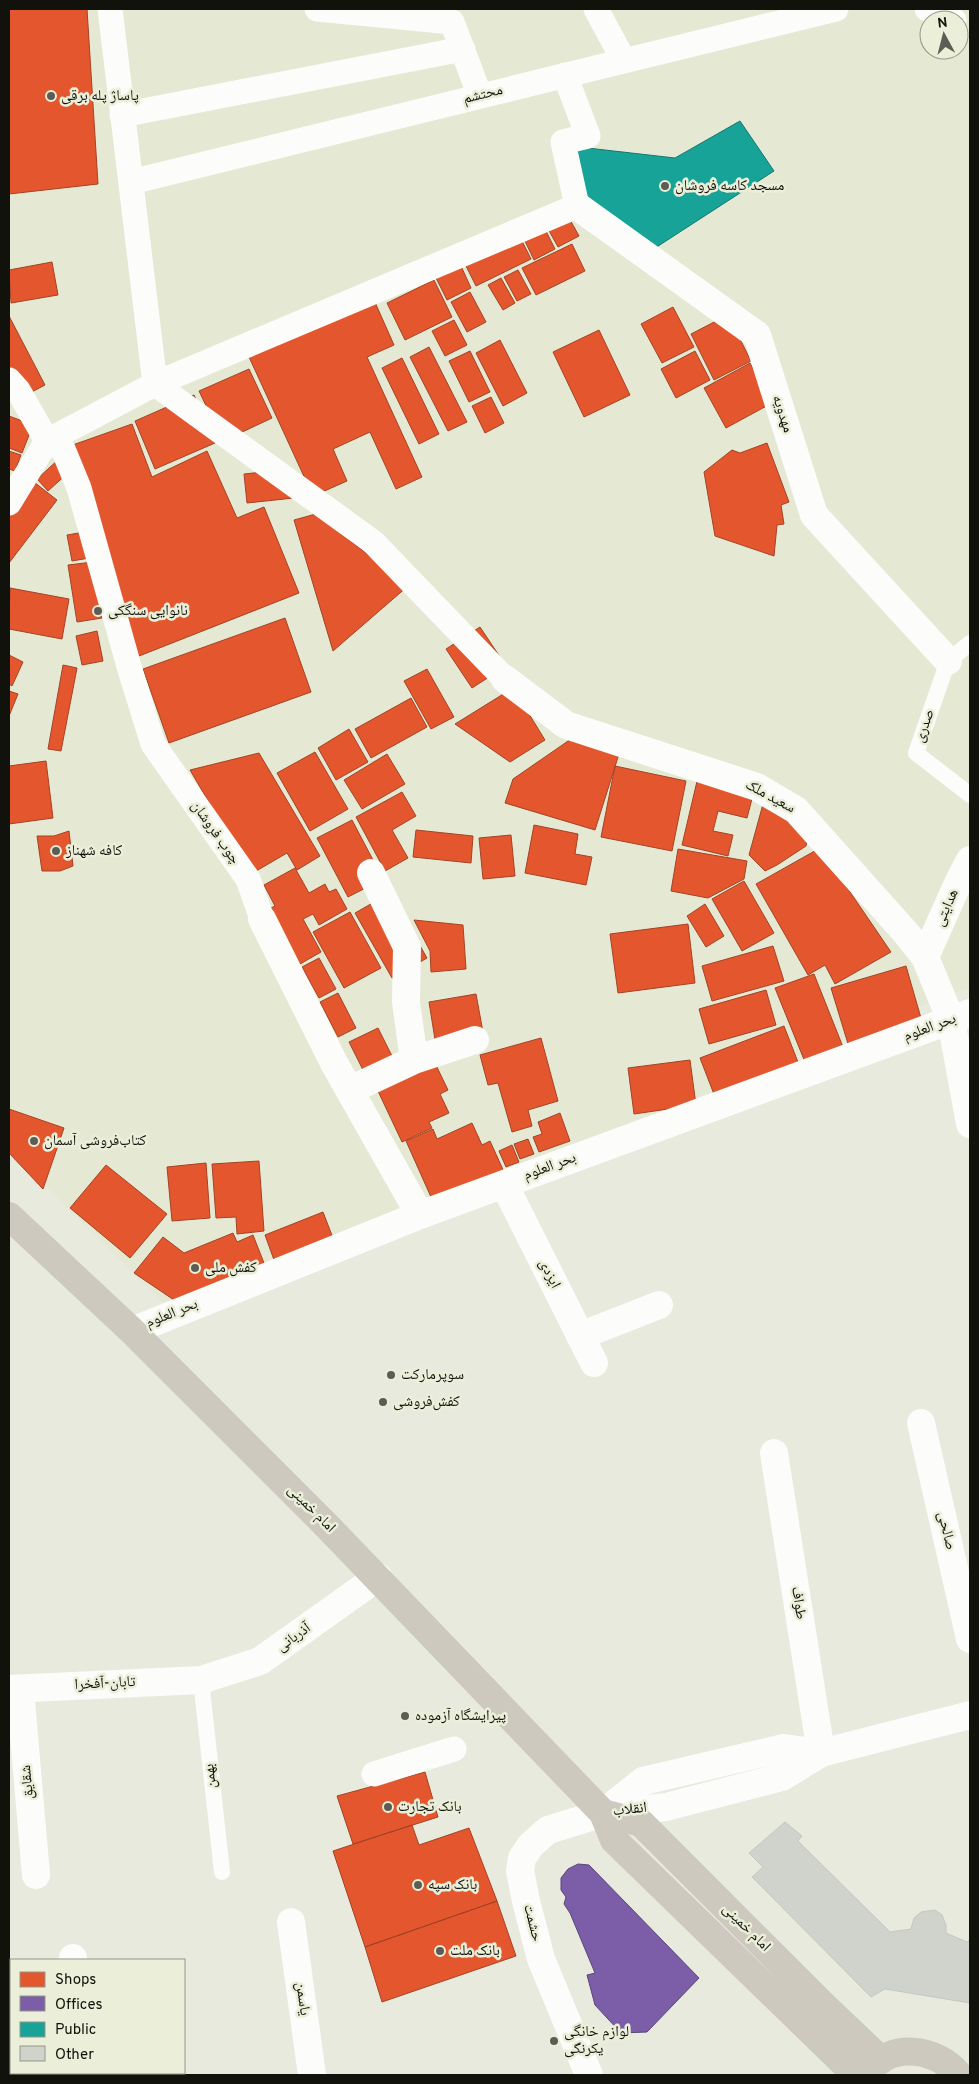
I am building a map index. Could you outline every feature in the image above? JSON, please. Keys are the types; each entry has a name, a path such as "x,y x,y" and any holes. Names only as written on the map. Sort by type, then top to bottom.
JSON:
{"main road":[{"name":"امام خمینی","path":"9,1216 132,1330 378,1577 603,1813 614,1840 856,2075"},
{"name":"امام خمینی","path":"603,1813 641,1823 817,1999 873,2068"},
{"path":"873,2068 898,2052 917,2051 935,2056 951,2066 959,2075"}],"street":[{"path":"110,9 155,384 373,542 506,679"},
{"path":"317,9 450,16 480,96"},
{"path":"596,9 624,61"},
{"name":"محتشم","path":"130,182 836,9"},
{"path":"122,116 463,49"},
{"path":"9,503 47,441 155,384 577,206 564,142 588,136 565,75"},
{"name":"مهدویه","path":"577,206 757,334 814,515 948,661"},
{"path":"9,380 18,390 47,441"},
{"name":"چوب فروشان","path":"47,441 63,449 79,488 130,670 153,744 248,880 262,919 350,1090 420,1215"},
{"name":"سعید ملک","path":"506,679 566,725 757,787 796,810 906,933 925,957 961,1016 970,1124"},
{"name":"هدایتی","path":"925,957 970,860"},
{"path":"371,872 407,947 406,1002 414,1060"},
{"name":"بحر العلوم","path":"132,1330 420,1215 961,1016"},
{"path":"350,1090 414,1060 476,1040"},
{"name":"ایزدی","path":"504,1184 594,1363"},
{"path":"580,1336 659,1305"},
{"name":"صالحی","path":"922,1423 970,1639"},
{"name":"طواف","path":"774,1453 820,1753"},
{"name":"آذربانی","path":"201,1680 260,1661 378,1577"},
{"name":"تابان-آفخرا","path":"14,1689 201,1680"},
{"name":"شقایق","path":"14,1689 36,1875"},
{"name":"انقلاب","path":"603,1813 643,1781 784,1748 820,1753 970,1715"},
{"path":"374,1774 454,1750"},
{"name":"حشمت","path":"589,2075 541,1959 520,1871 522,1858 531,1845 548,1830 603,1813"},
{"name":"یاسمن","path":"291,1922 312,2075"}],"lane":[{"path":"948,661 970,643"},
{"name":"صدری","path":"948,661 916,753 970,795"},
{"name":"بهمن","path":"201,1680 222,1872"}],"shaded area":[{"path":"9,9 970,9 970,987 169,1308 9,1150"}],"building: Shops":[{"name":"پاساژ پله برقی","path":"9,9 87,9 98,184 9,194"},
{"path":"568,216 579,236 558,247 547,227"},
{"path":"545,229 555,249 534,260 524,239"},
{"path":"521,239 531,259 476,286 466,266"},
{"path":"572,244 585,271 536,295 522,268"},
{"path":"52,262 58,295 11,303 9,270"},
{"path":"461,266 471,288 447,300 436,278"},
{"path":"518,270 531,294 517,301 504,277"},
{"path":"501,278 515,303 503,310 488,285"},
{"path":"434,280 452,317 405,340 387,303"},
{"path":"470,292 486,322 467,332 451,302"},
{"path":"374,300 394,345 367,357 422,477 396,489 370,432 333,449 347,481 313,496 249,357"},
{"path":"673,307 694,347 662,363 641,324"},
{"path":"9,316 45,385 24,396 9,366"},
{"path":"454,320 467,345 445,356 432,331"},
{"path":"716,321 736,331 751,361 714,380 691,334"},
{"path":"599,330 630,395 584,417 553,352"},
{"path":"500,340 527,393 503,406 476,353"},
{"path":"429,347 467,422 448,431 410,357"},
{"path":"470,351 490,392 469,402 449,361"},
{"path":"695,351 710,380 676,398 661,369"},
{"path":"402,358 439,434 419,444 382,368"},
{"path":"750,363 772,403 726,428 704,388"},
{"path":"249,369 272,418 223,441 199,391"},
{"path":"194,395 215,443 155,469 135,421"},
{"path":"491,397 504,423 485,433 472,406"},
{"path":"9,416 33,425 22,453 9,448"},
{"path":"132,424 152,477 207,451 237,518 264,507 299,593 134,658 67,447"},
{"path":"767,443 789,502 781,505 784,524 777,525 774,556 715,536 704,472 732,450 740,453"},
{"path":"9,451 21,455 15,471 9,469"},
{"path":"59,459 70,471 48,491 37,479"},
{"path":"291,469 294,498 247,503 244,474"},
{"path":"34,482 57,500 9,563 9,515"},
{"path":"316,514 408,586 333,651 294,520"},
{"path":"90,531 95,557 72,561 67,535"},
{"path":"93,562 102,618 77,622 68,565"},
{"path":"10,588 69,599 62,639 9,629"},
{"path":"285,618 311,692 169,743 143,669"},
{"path":"480,627 506,666 472,688 446,649"},
{"path":"97,631 103,661 82,665 76,636"},
{"path":"9,655 23,662 12,686 9,684"},
{"path":"63,665 77,668 61,751 48,749"},
{"path":"427,669 454,717 431,729 404,681"},
{"path":"513,688 545,740 510,762 455,724"},
{"path":"9,691 18,694 9,716"},
{"path":"411,698 427,727 371,758 355,729"},
{"path":"349,729 368,762 336,780 318,748"},
{"path":"571,739 619,754 595,830 505,803 513,779"},
{"path":"315,752 348,809 310,831 277,773"},
{"path":"259,753 320,856 297,870 287,853 251,874 190,770"},
{"path":"387,754 405,784 362,809 344,780"},
{"path":"46,761 53,818 9,824 9,766"},
{"path":"615,766 686,781 672,851 601,837"},
{"path":"698,777 754,791 747,818 718,811 713,831 733,835 728,856 682,845"},
{"path":"402,792 416,816 392,830 408,858 385,871 356,817"},
{"path":"763,804 787,811 808,838 806,846 765,871 749,855"},
{"path":"352,820 383,879 348,897 317,838"},
{"path":"534,825 578,834 575,854 592,857 586,885 525,873"},
{"path":"416,830 473,836 471,863 413,857"},
{"name":"کافه شهناز","path":"69,831 73,866 60,871 42,871 37,836 54,836"},
{"path":"511,835 515,876 483,879 479,838"},
{"path":"820,848 891,952 835,984 825,965 808,975 756,884"},
{"path":"678,849 747,861 744,879 708,898 671,891"},
{"path":"295,868 309,893 325,884 329,892 336,889 347,909 319,925 313,914 303,919 321,952 300,964 269,909 275,906 264,885"},
{"path":"744,881 774,933 742,951 712,899"},
{"path":"390,893 427,958 392,978 355,913"},
{"path":"705,904 724,936 706,947 687,916"},
{"path":"350,912 381,968 344,988 313,932"},
{"path":"414,920 463,925 466,969 431,972 430,951"},
{"path":"688,924 695,983 618,993 610,934"},
{"path":"773,946 784,981 712,1001 702,966"},
{"path":"319,958 336,989 319,998 302,967"},
{"path":"906,966 923,1025 849,1047 831,988"},
{"path":"814,974 843,1047 805,1062 775,988"},
{"path":"766,990 776,1025 709,1044 699,1009"},
{"path":"338,993 356,1028 338,1037 320,1002"},
{"path":"476,994 485,1043 437,1052 429,1002"},
{"path":"784,1026 801,1070 717,1102 700,1058"},
{"path":"378,1028 400,1072 371,1086 349,1042"},
{"path":"541,1038 558,1101 528,1110 532,1126 512,1132 498,1083 488,1085 480,1055"},
{"path":"690,1060 696,1105 634,1114 628,1068"},
{"path":"434,1061 448,1090 440,1094 449,1113 429,1122 432,1128 402,1142 377,1089"},
{"name":"کتاب‌فروشی آسمان","path":"9,1109 64,1128 43,1189 9,1153"},
{"path":"560,1113 570,1141 539,1152 533,1137 542,1134 538,1122"},
{"path":"472,1123 482,1145 490,1141 505,1174 435,1206 406,1141 433,1129 437,1139"},
{"path":"528,1139 534,1154 520,1159 514,1144"},
{"path":"512,1145 519,1162 506,1167 499,1151"},
{"path":"259,1161 264,1231 237,1234 236,1217 216,1218 212,1164"},
{"path":"206,1163 210,1218 172,1221 167,1167"},
{"path":"106,1165 167,1214 130,1258 70,1208"},
{"path":"323,1212 333,1238 274,1260 265,1235"},
{"name":"کفش ملی","path":"233,1233 237,1242 253,1235 264,1263 174,1300 134,1273 163,1237 184,1253"},
{"name":"بانک تجارت","path":"425,1772 438,1817 353,1844 337,1796"},
{"name":"بانک سپه","path":"412,1825 419,1845 469,1828 497,1901 365,1947 333,1851"},
{"name":"بانک ملت","path":"497,1901 516,1956 382,2002 365,1947"}],"building: Offices":[{"path":"578,1864 589,1865 699,1978 647,2032 621,2033 595,2005 587,1975 595,1973 570,1913 564,1904 566,1897 561,1890 561,1878 568,1869"}],"building: Public":[{"name":"مسجد کاسه فروشان","path":"740,121 774,171 652,250 581,200 570,146 675,158"}],"building: Other":[{"path":"785,1822 802,1836 798,1841 890,1932 911,1929 914,1918 921,1912 935,1910 942,1915 946,1925 946,1933 967,1942 970,1939 970,2003 885,1989 871,1997 752,1877 763,1867 749,1853"}],"place":[{"name":"پاساژ پله برقی","path":"51,96"},
{"name":"مسجد کاسه فروشان","path":"665,186"},
{"name":"نانوایی سنگکی","path":"98,611"},
{"name":"کافه شهناز","path":"56,851"},
{"name":"کتاب‌فروشی آسمان","path":"34,1141"},
{"name":"کفش ملی","path":"195,1268"},
{"name":"سوپرمارکت","path":"391,1375"},
{"name":"کفش‌فروشی","path":"383,1402"},
{"name":"پیرایشگاه آزموده","path":"405,1716"},
{"name":"بانک تجارت","path":"388,1807"},
{"name":"بانک سپه","path":"418,1885"},
{"name":"بانک ملت","path":"440,1951"},
{"name":"لوازم خانگی یکرنگی","path":"554,2041"}]}
